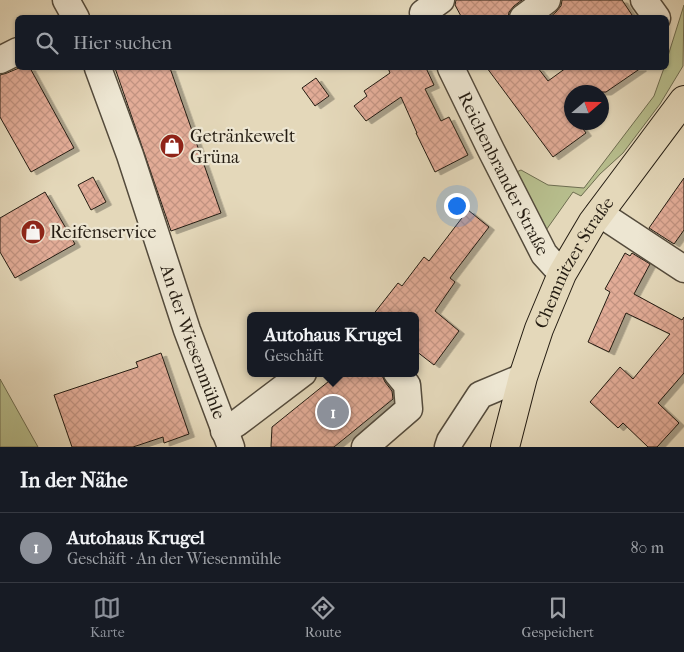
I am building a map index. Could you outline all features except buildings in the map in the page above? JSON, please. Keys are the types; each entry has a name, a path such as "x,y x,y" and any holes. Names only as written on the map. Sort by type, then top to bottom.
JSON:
{"main road":[{"name":"Chemnitzer Straße","path":"504,447 523,377 539,329 562,274 599,213 684,100"}],"street":[{"path":"66,0 74,15"},
{"path":"527,15 547,0"},
{"path":"644,0 655,15"},
{"path":"0,60 15,52"},
{"name":"An der Wiesenmühle","path":"99,70 130,154 187,330 227,439"},
{"name":"Reichenbrander Straße","path":"452,70 544,254 562,274"},
{"path":"599,213 684,269"},
{"path":"227,439 237,424 298,377"},
{"path":"365,447 409,409 407,385 400,377"},
{"path":"449,444 480,395 523,377"}],"green space":[{"path":"684,5 683,66 660,104 623,153 600,174 581,196 573,192 544,233 514,173 521,170 548,185 584,188 654,96 663,70 669,70 669,53"},
{"path":"0,379 38,447 0,447"}],"place":[{"name":"Getränkewelt Grüna","path":"172,146"},
{"name":"Reifenservice","path":"33,232"},
{"name":"Autohaus Krugel","path":"333,412"}]}
